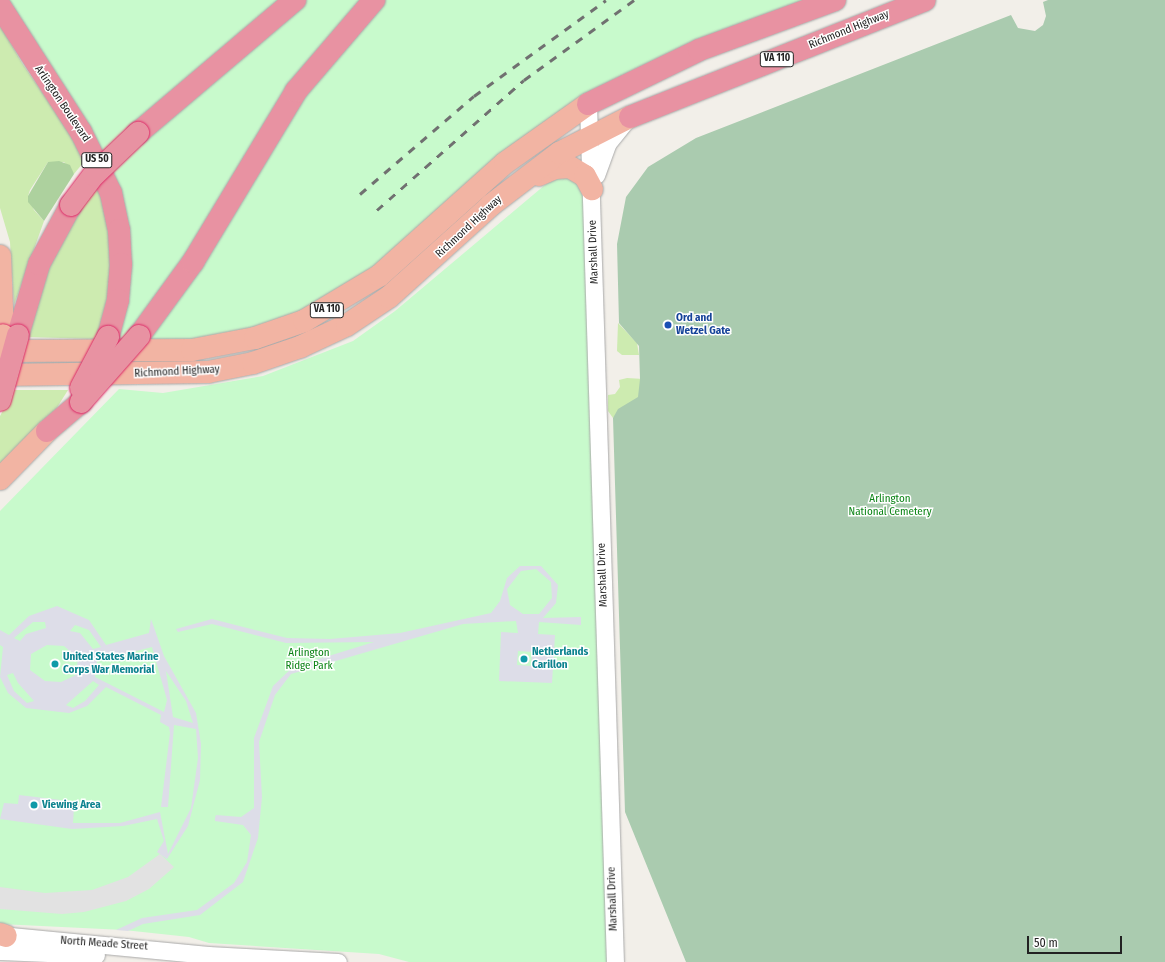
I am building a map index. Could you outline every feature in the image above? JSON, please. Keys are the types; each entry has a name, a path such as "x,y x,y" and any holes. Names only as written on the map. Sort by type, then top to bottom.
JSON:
{"highway":[{"path":"5,344 39,264 71,205 94,175 138,134 295,0"},
{"path":"76,402 139,336 193,262 296,91 374,0"},
{"name":"Richmond Highway","path":"5,344 192,350 255,338 304,321 379,276 504,163 588,104 699,50 835,0"},
{"name":"Richmond Highway","path":"0,375 208,372 252,363 300,348 347,325 390,297 513,188 559,153 589,136 630,117 925,0"},
{"name":"Arlington Boulevard","path":"0,6 87,142 111,193 119,230 121,264 118,300 108,337 76,402 0,480"},
{"path":"513,188 564,166 583,174 592,189"},
{"path":"0,256 5,344 0,400"}],"street":[{"name":"Marshall Drive","path":"588,104 592,189 615,962"},
{"name":"Marshall Drive","path":"592,189 607,144 630,117"},
{"name":"North Meade Street","path":"2,939 208,955 338,962"}],"green space":[{"path":"4,0 839,0 588,104 328,309 158,352 108,337 119,230"},
{"name":"Arlington National Cemetery","path":"1048,0 1165,0 1165,962 686,962 625,812 613,418 618,409 638,397 640,379 639,346 619,323 617,244 626,197 648,167 696,138 1011,15 1018,28 1035,31 1043,25 1046,16 1043,2"},
{"path":"0,25 22,63 87,158 74,174 64,162 48,162 30,190 28,196 34,210 44,221 14,305 10,242 0,208"},
{"path":"59,161 70,165 74,174 44,221 28,202 28,196 48,162"},
{"name":"Arlington Ridge Park","path":"567,176 581,184 584,202 607,962 409,962 379,954 209,943 189,937 124,930 0,924 0,511 119,389 163,393 263,376 353,341 395,311 552,179"},
{"path":"100,185 110,239 111,283 97,339 25,337 37,292 76,214"},
{"path":"618,323 637,343 639,355 622,355 617,351"},
{"path":"627,378 661,380 613,418 608,411 608,395 615,394 620,387 619,380"},
{"path":"14,390 68,390 53,414 0,467 0,416"}],"shaded area":[{"path":"520,566 541,566 558,585 556,603 543,618 581,617 581,625 539,622 538,634 555,635 552,683 499,681 501,632 518,633 516,621 463,624 291,674 275,695 259,742 262,797 258,838 243,882 200,915 143,924 128,931 116,930 142,918 197,910 234,883 247,862 251,835 243,825 215,821 215,818 216,815 241,817 254,808 254,738 273,686 293,667 374,642 286,643 212,624 178,632 176,629 212,619 287,638 330,639 400,633 491,613 500,601 507,578","holes":["536,569 551,582 552,598 539,614 523,614 510,605 507,589 521,571","518,651 532,652 531,666 517,665"]},
{"path":"57,606 89,620 106,645 149,633 151,619 164,656 196,713 201,744 200,780 188,826 167,859 157,852 164,841 157,819 123,826 72,829 0,819 4,803 18,804 19,795 61,800 60,807 74,808 73,823 120,823 160,812 168,854 191,808 198,758 196,729 174,725 168,807 161,807 170,733 169,727 160,722 161,715 106,687 87,706 69,713 26,708 8,693 0,677 3,647 0,645 0,630 9,635 29,616","holes":["33,622 45,622 46,628 26,634 20,641 14,638","75,625 89,630 101,647 93,649 80,633 70,631","47,645 64,646 78,658 76,675 61,682 45,681 30,670 31,654","152,647 167,700 164,712 95,677 97,661","166,671 186,701 193,723 173,717","13,673 18,683 34,701 27,703 14,691 7,675","93,681 99,685 85,701 73,708 66,705"]},
{"path":"160,854 174,867 149,889 126,901 84,912 62,914 0,909 0,887 45,893 92,890 128,877"}],"railway":[{"path":"360,194 474,96 606,0"},
{"path":"377,210 524,80 634,0"}],"place":[{"name":"Ord and Wetzel Gate","path":"668,325"},
{"name":"Netherlands Carillon","path":"524,659"},
{"name":"United States Marine Corps War Memorial","path":"55,664"},
{"name":"Viewing Area","path":"34,805"}]}
